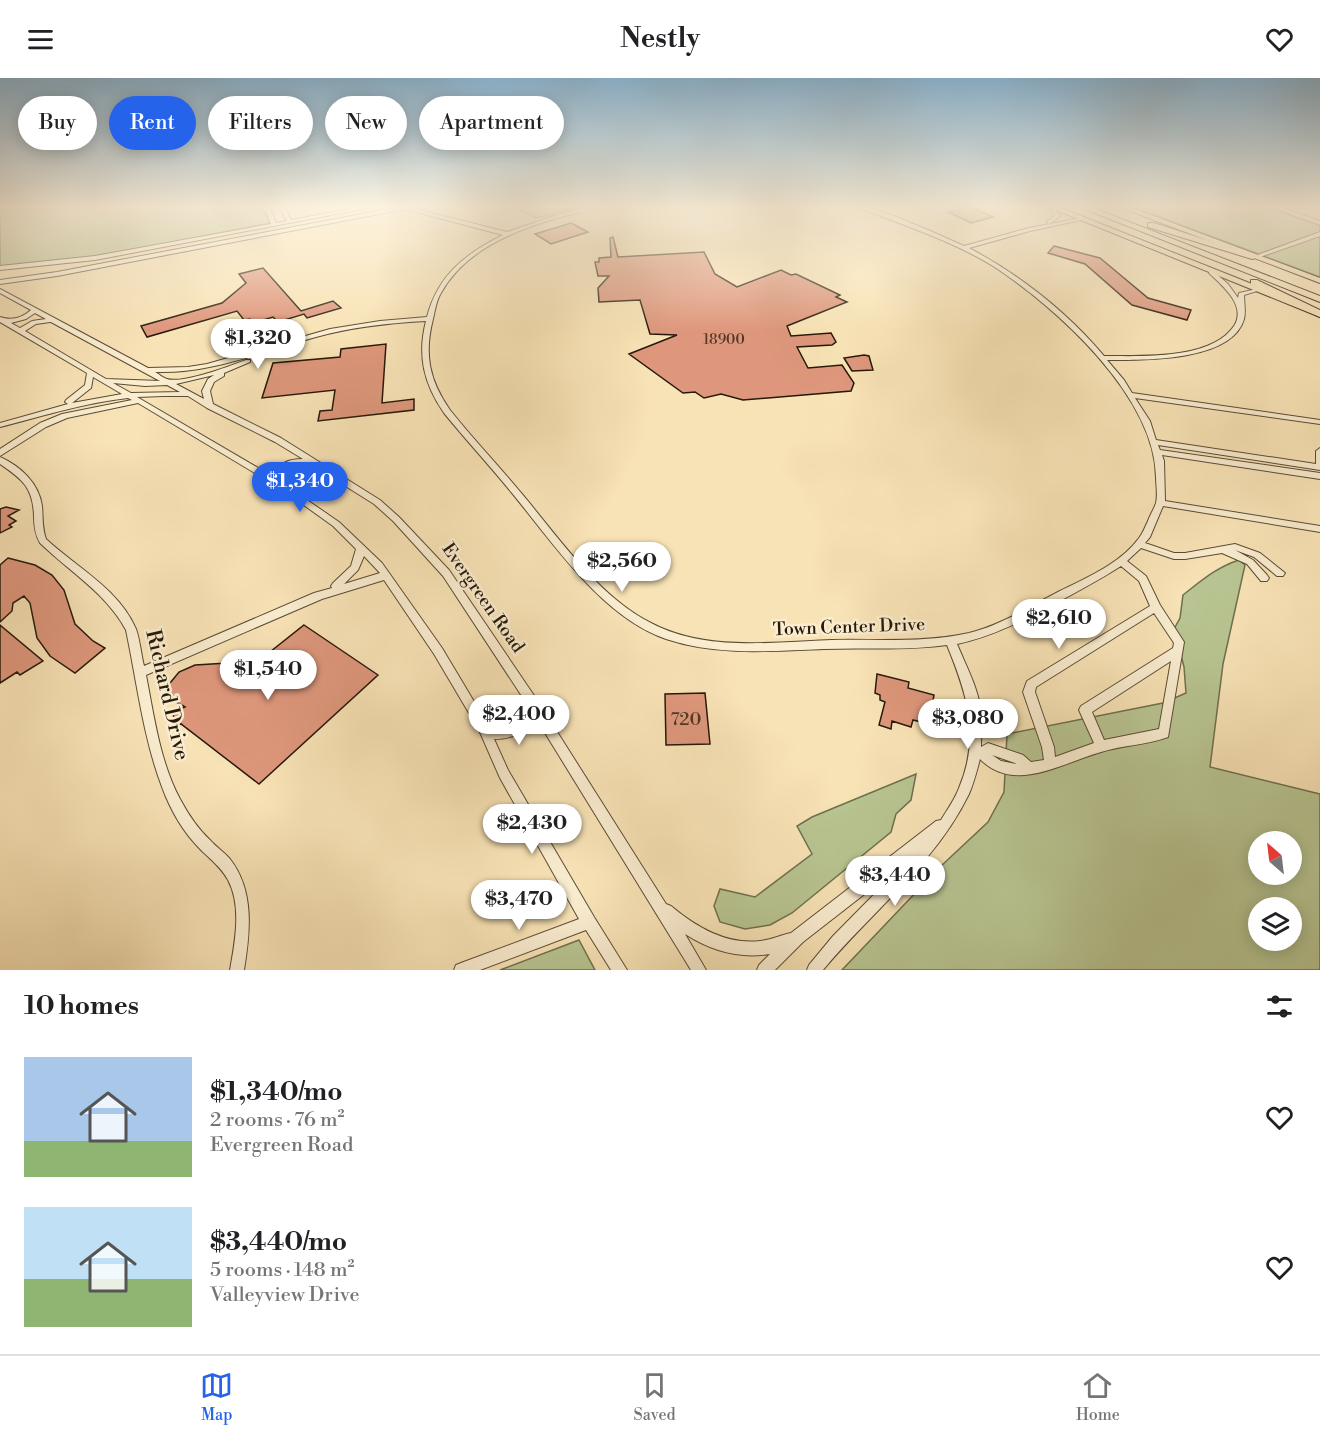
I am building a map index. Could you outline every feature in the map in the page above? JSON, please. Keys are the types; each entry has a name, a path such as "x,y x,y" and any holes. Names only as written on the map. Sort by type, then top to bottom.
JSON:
{"highway":[{"path":"1175,248 1320,314"},
{"path":"1185,248 1320,299"},
{"path":"1200,248 1320,294"},
{"path":"1227,248 1256,257"}],"main road":[{"path":"1150,248 1320,314"},
{"path":"1231,248 1320,281"}],"street":[{"path":"0,268 58,264 156,248"},
{"path":"0,282 195,248"},
{"name":"Town Center Drive","path":"486,248 453,272 439,291 430,320 424,347 426,366 432,386 445,408 604,595 630,617 675,638 699,644 736,647 950,640 978,634 1065,594 1120,560 1148,533 1160,503 1162,476 1154,442 1132,396 1103,358 1038,295 998,267 964,248"},
{"path":"1256,257 1282,248"},
{"path":"123,261 121,257 133,252"},
{"path":"1211,272 1226,285 1240,306"},
{"path":"1,292 5,286 27,279"},
{"path":"1103,358 1171,355 1211,346 1227,338 1236,328 1241,317 1240,294 1255,290"},
{"name":"Evergreen Road","path":"1,292 210,406 278,440 377,502 446,573 533,703 699,970"},
{"path":"2,320 19,320 27,317 34,310"},
{"path":"2,320 274,480 313,506 387,576 438,651 483,727 504,774 589,922 620,970"},
{"path":"20,332 27,325 50,320"},
{"path":"146,370 173,371 202,368 274,347 361,326 430,320"},
{"path":"210,406 206,395 207,387 216,377 274,347"},
{"path":"101,378 125,382 169,383 230,369"},
{"path":"54,409 83,393 88,386 91,372"},
{"path":"0,425 54,409 128,394 189,394"},
{"path":"1132,396 1320,422"},
{"path":"0,453 43,425 65,417 139,401"},
{"path":"1154,442 1320,465 1320,451"},
{"path":"1157,452 1320,476"},
{"path":"1236,454 1241,464"},
{"name":"Richard Drive","path":"0,460 33,487 38,500 39,534 43,541 107,595 120,609 131,630 160,762 169,789 192,828 226,864 236,883 243,918 242,944 237,970"},
{"path":"274,480 280,468 287,463 302,461 316,464"},
{"path":"1160,503 1320,529"},
{"path":"1139,544 1174,556 1235,547 1249,551 1280,573"},
{"path":"318,596 344,581 355,568 361,549"},
{"path":"1220,549 1250,562 1264,578"},
{"path":"978,752 988,748 1019,759 1029,768 1050,764 1101,746 1164,733 1179,642 1156,607 1143,579 1120,560"},
{"path":"141,672 318,596 387,576"},
{"path":"1050,764 1048,747 1029,692 1031,684 1156,607"},
{"path":"814,970 916,863 960,799 971,774 978,752 976,714 950,640"},
{"path":"1101,746 1085,710 1177,651"},
{"path":"483,727 490,734 512,733 529,720 533,703"},
{"path":"764,970 798,937 914,844 945,823"},
{"path":"657,903 683,927 698,936 731,948 766,948 798,937"},
{"path":"461,970 589,922"}],"green space":[{"path":"0,248 145,248 60,261 0,266"},
{"path":"1241,248 1320,248 1320,277"},
{"path":"1239,560 1245,565 1223,664 1210,767 1320,794 1320,970 842,970 940,867 988,822 1004,792 1007,734 1163,703 1186,693 1184,667 1174,629 1180,618 1183,595 1224,566"},
{"path":"916,774 911,800 896,814 891,832 792,913 770,925 745,929 720,922 714,906 720,889 755,897 812,854 797,826 812,817"},
{"path":"579,940 595,970 500,970"}],"building":[{"path":"611,248 616,248 618,257 704,252 715,274 737,287 781,270 791,275 796,274 840,295 836,297 847,302 787,326 791,336 831,333 836,342 832,345 797,347 808,368 842,365 854,383 851,391 743,400 721,394 704,398 695,392 683,393 629,354 677,335 650,334 640,300 599,302 598,288 609,276 598,276 595,262 599,262 599,258 611,257"},
{"path":"1053,248 1060,248 1100,258 1148,298 1191,310 1187,320 1132,305 1085,264 1048,253"},
{"path":"263,268 301,311 333,301 341,308 307,318 304,314 278,322 273,317 253,323 250,319 244,320 237,311 147,337 141,326 222,303 246,283 239,274"},
{"path":"386,344 382,403 414,399 414,410 318,421 320,411 332,410 335,390 262,398 273,363 340,357 341,349"},
{"path":"869,356 873,370 852,371 844,358"},
{"path":"6,507 19,510 8,516 16,521 9,525 12,527 0,533 0,509"},
{"path":"8,558 35,565 52,575 64,590 75,624 93,641 105,648 75,673 50,656 37,638 30,603 24,596 13,603 12,611 0,622 0,565"},
{"path":"0,625 43,661 20,675 17,672 0,683"},
{"path":"304,625 378,675 259,784 181,724 175,727 173,712 185,707 168,697 166,688 179,672 195,665 228,663 233,666 237,664 246,671"},
{"path":"877,674 909,682 908,688 934,695 929,724 913,720 911,727 892,721 891,729 879,725 885,702 880,700 880,695 875,693"},
{"path":"705,693 710,744 666,745 665,694"}]}
